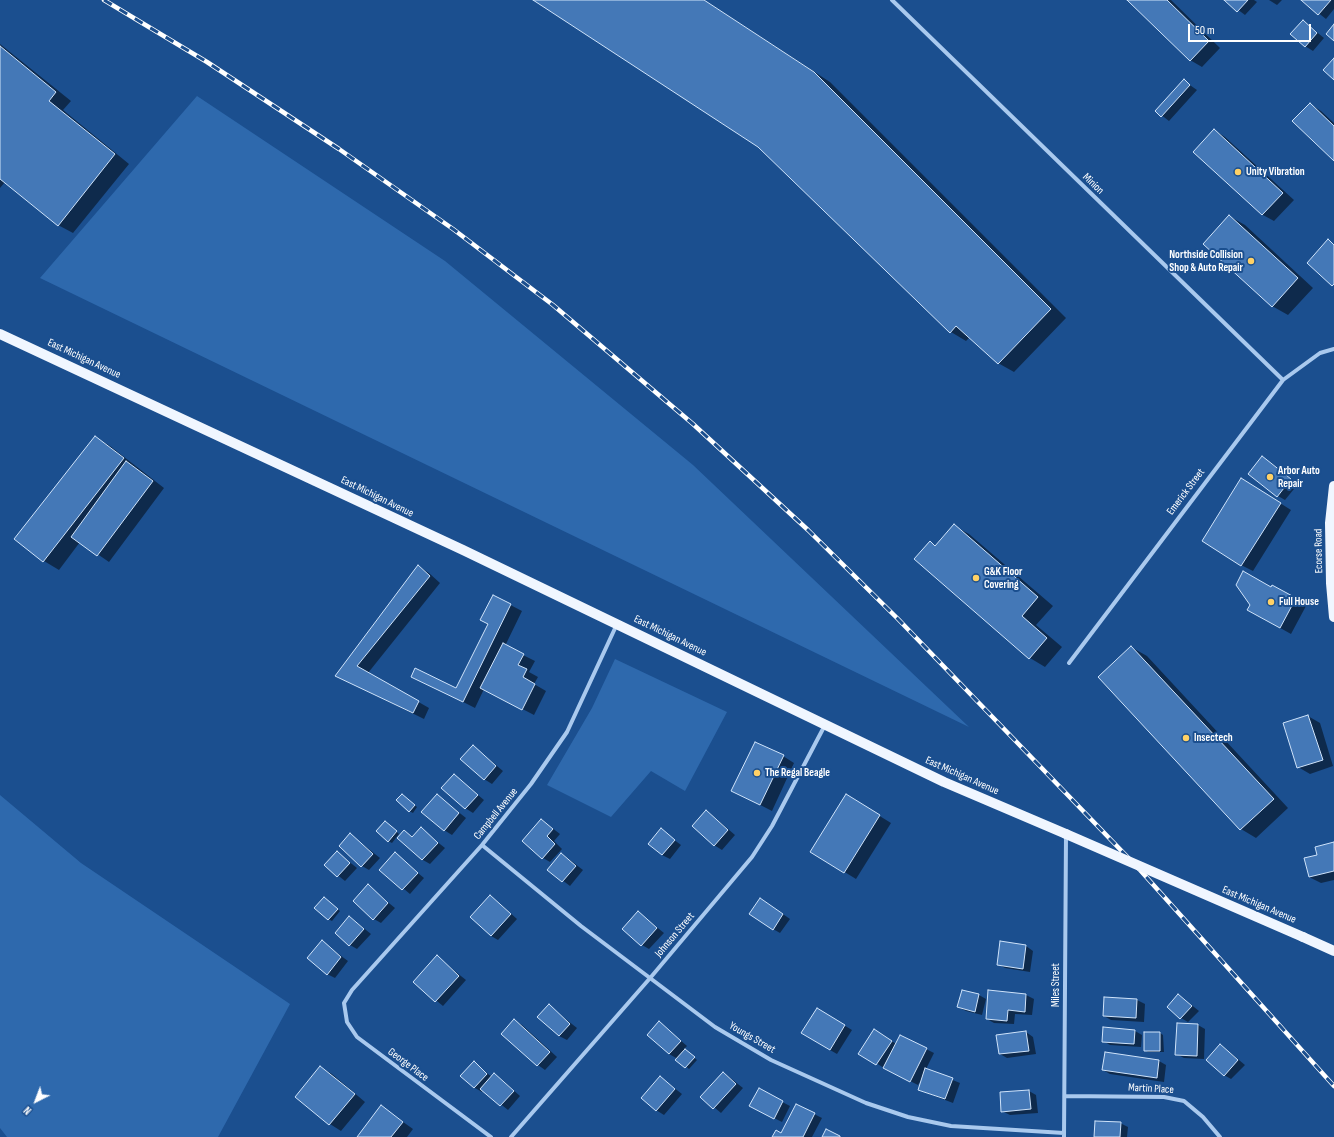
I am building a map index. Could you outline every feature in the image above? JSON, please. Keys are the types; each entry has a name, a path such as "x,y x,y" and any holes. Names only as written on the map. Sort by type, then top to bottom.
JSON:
{"main road":[{"name":"East Michigan Avenue","path":"0,334 284,466 617,624 944,782 1334,951"},
{"name":"Ecorse Road","path":"1334,486 1330,523 1331,583 1334,617"}],"street":[{"name":"Minion","path":"892,0 1283,380"},
{"name":"Emerick Street","path":"1069,663 1283,380 1320,353 1334,349"},
{"name":"Campbell Avenue","path":"352,990 482,845 531,784 567,732 617,624"},
{"name":"Johnson Street","path":"511,1137 651,977 752,857 772,826 825,725"},
{"name":"Miles Street","path":"1064,1135 1066,834"},
{"name":"Youngs Street","path":"482,845 581,926 716,1027 771,1060 866,1103 908,1117 951,1126 1064,1135"},
{"name":"George Place","path":"352,990 344,1003 347,1022 357,1037 491,1137"},
{"name":"Martin Place","path":"1065,1096 1164,1097 1184,1101 1204,1117 1220,1137"}],"shaded area":[{"path":"197,96 445,261 693,465 969,727 40,278"},
{"path":"615,659 727,712 685,791 651,771 611,817 547,785 592,708"},
{"path":"0,795 81,863 290,1004 218,1137 7,1137 0,1128"}],"building":[{"path":"533,0 704,0 814,72 1051,309 998,364 956,326 950,333 758,147"},
{"path":"1127,0 1167,0 1209,41 1190,61"},
{"path":"1224,0 1248,0 1237,12"},
{"path":"1301,0 1331,0 1318,15"},
{"path":"1303,20 1317,33 1305,47 1290,34"},
{"path":"1334,24 1334,41 1326,34"},
{"path":"0,46 56,92 49,101 115,154 58,226 0,179"},
{"path":"1334,58 1334,80 1323,70"},
{"path":"1184,79 1190,85 1161,117 1155,111"},
{"path":"1310,103 1334,126 1334,161 1292,121"},
{"name":"Unity Vibration","path":"1214,129 1283,193 1262,215 1193,152"},
{"name":"Northside Collision Shop & Auto Repair","path":"1229,215 1298,278 1272,307 1203,244"},
{"path":"1328,239 1334,245 1334,284 1332,286 1307,263"},
{"path":"95,436 124,458 43,562 14,539"},
{"name":"Arbor Auto Repair","path":"1262,456 1291,479 1277,497 1248,474"},
{"path":"126,461 153,481 97,556 71,537"},
{"path":"1241,478 1281,503 1241,566 1202,541"},
{"name":"G&K Floor Covering","path":"954,524 1038,597 1022,616 1047,638 1029,659 914,559 930,541 935,546"},
{"path":"418,565 430,576 357,666 419,701 413,713 335,676"},
{"name":"Full House","path":"1243,571 1271,587 1272,585 1296,598 1280,628 1247,610 1250,605 1236,585"},
{"path":"493,595 511,604 463,702 411,677 415,668 456,688 488,624 480,620"},
{"path":"503,643 524,654 518,665 527,669 523,677 535,684 522,710 480,688"},
{"name":"Insectech","path":"1131,646 1274,799 1240,830 1098,677"},
{"path":"1308,715 1323,760 1297,768 1283,723"},
{"name":"The Regal Beagle","path":"755,742 784,755 760,805 731,791"},
{"path":"473,745 496,766 484,780 460,759"},
{"path":"454,774 478,795 465,809 441,788"},
{"path":"402,794 415,805 409,812 396,800"},
{"path":"437,794 459,813 444,831 421,812"},
{"path":"846,794 880,815 844,873 810,852"},
{"path":"706,810 728,830 714,846 692,826"},
{"path":"541,819 553,829 547,836 555,844 542,859 522,841"},
{"path":"385,821 397,831 388,842 376,831"},
{"path":"421,827 438,843 422,860 397,838 404,830 412,837"},
{"path":"661,828 675,840 662,855 648,844"},
{"path":"350,833 373,854 361,867 339,846"},
{"path":"1334,842 1334,871 1309,877 1304,858 1317,855 1315,847"},
{"path":"337,851 350,863 337,877 324,865"},
{"path":"395,852 418,873 402,890 379,870"},
{"path":"561,853 576,866 562,882 547,870"},
{"path":"368,884 388,903 373,920 353,901"},
{"path":"490,895 511,914 491,936 470,917"},
{"path":"324,897 338,909 328,920 314,908"},
{"path":"760,898 783,914 773,930 749,914"},
{"path":"638,911 657,928 641,946 622,929"},
{"path":"349,916 364,929 349,946 335,933"},
{"path":"322,940 341,957 327,975 307,958"},
{"path":"1000,941 1026,945 1023,969 997,965"},
{"path":"437,955 459,976 435,1002 413,982"},
{"path":"962,990 979,994 975,1012 957,1007"},
{"path":"988,990 1026,994 1025,1012 1008,1010 1007,1021 986,1019"},
{"path":"1178,994 1192,1006 1180,1019 1167,1007"},
{"path":"1104,997 1137,999 1136,1018 1103,1016"},
{"path":"549,1004 570,1024 559,1036 537,1017"},
{"path":"817,1008 845,1025 830,1050 801,1033"},
{"path":"514,1019 550,1052 537,1066 501,1034"},
{"path":"659,1021 681,1041 669,1054 647,1035"},
{"path":"1177,1023 1198,1024 1197,1056 1175,1055"},
{"path":"1103,1027 1135,1030 1134,1044 1102,1042"},
{"path":"874,1029 892,1041 876,1065 858,1054"},
{"path":"1026,1031 1029,1051 999,1054 996,1035"},
{"path":"1144,1032 1160,1032 1160,1051 1144,1051"},
{"path":"900,1035 927,1048 910,1082 883,1068"},
{"path":"1220,1044 1238,1060 1224,1076 1206,1060"},
{"path":"685,1049 695,1057 685,1068 675,1060"},
{"path":"1105,1052 1159,1060 1157,1078 1102,1070"},
{"path":"474,1061 487,1074 474,1088 460,1076"},
{"path":"320,1066 355,1094 329,1125 295,1097"},
{"path":"925,1068 953,1078 945,1099 918,1090"},
{"path":"723,1072 736,1084 713,1109 700,1097"},
{"path":"494,1073 514,1091 500,1106 480,1089"},
{"path":"660,1076 675,1089 656,1111 641,1098"},
{"path":"759,1088 783,1101 774,1119 749,1106"},
{"path":"1029,1090 1031,1109 1001,1112 1000,1092"},
{"path":"796,1104 815,1113 803,1137 772,1137 776,1130 781,1133"},
{"path":"381,1105 403,1122 391,1137 357,1137"},
{"path":"1095,1121 1121,1122 1120,1137 1094,1137"},
{"path":"826,1129 840,1136 840,1137 822,1137"}],"railway":[{"path":"104,0 207,62 339,149 453,229 553,305 693,424 808,530 898,619 1140,870 1334,1086"}],"place":[{"name":"Unity Vibration","path":"1238,172"},
{"name":"Northside Collision Shop & Auto Repair","path":"1251,261"},
{"name":"Arbor Auto Repair","path":"1270,477"},
{"name":"G&K Floor Covering","path":"976,578"},
{"name":"Full House","path":"1271,602"},
{"name":"Insectech","path":"1186,738"},
{"name":"The Regal Beagle","path":"757,773"}]}
